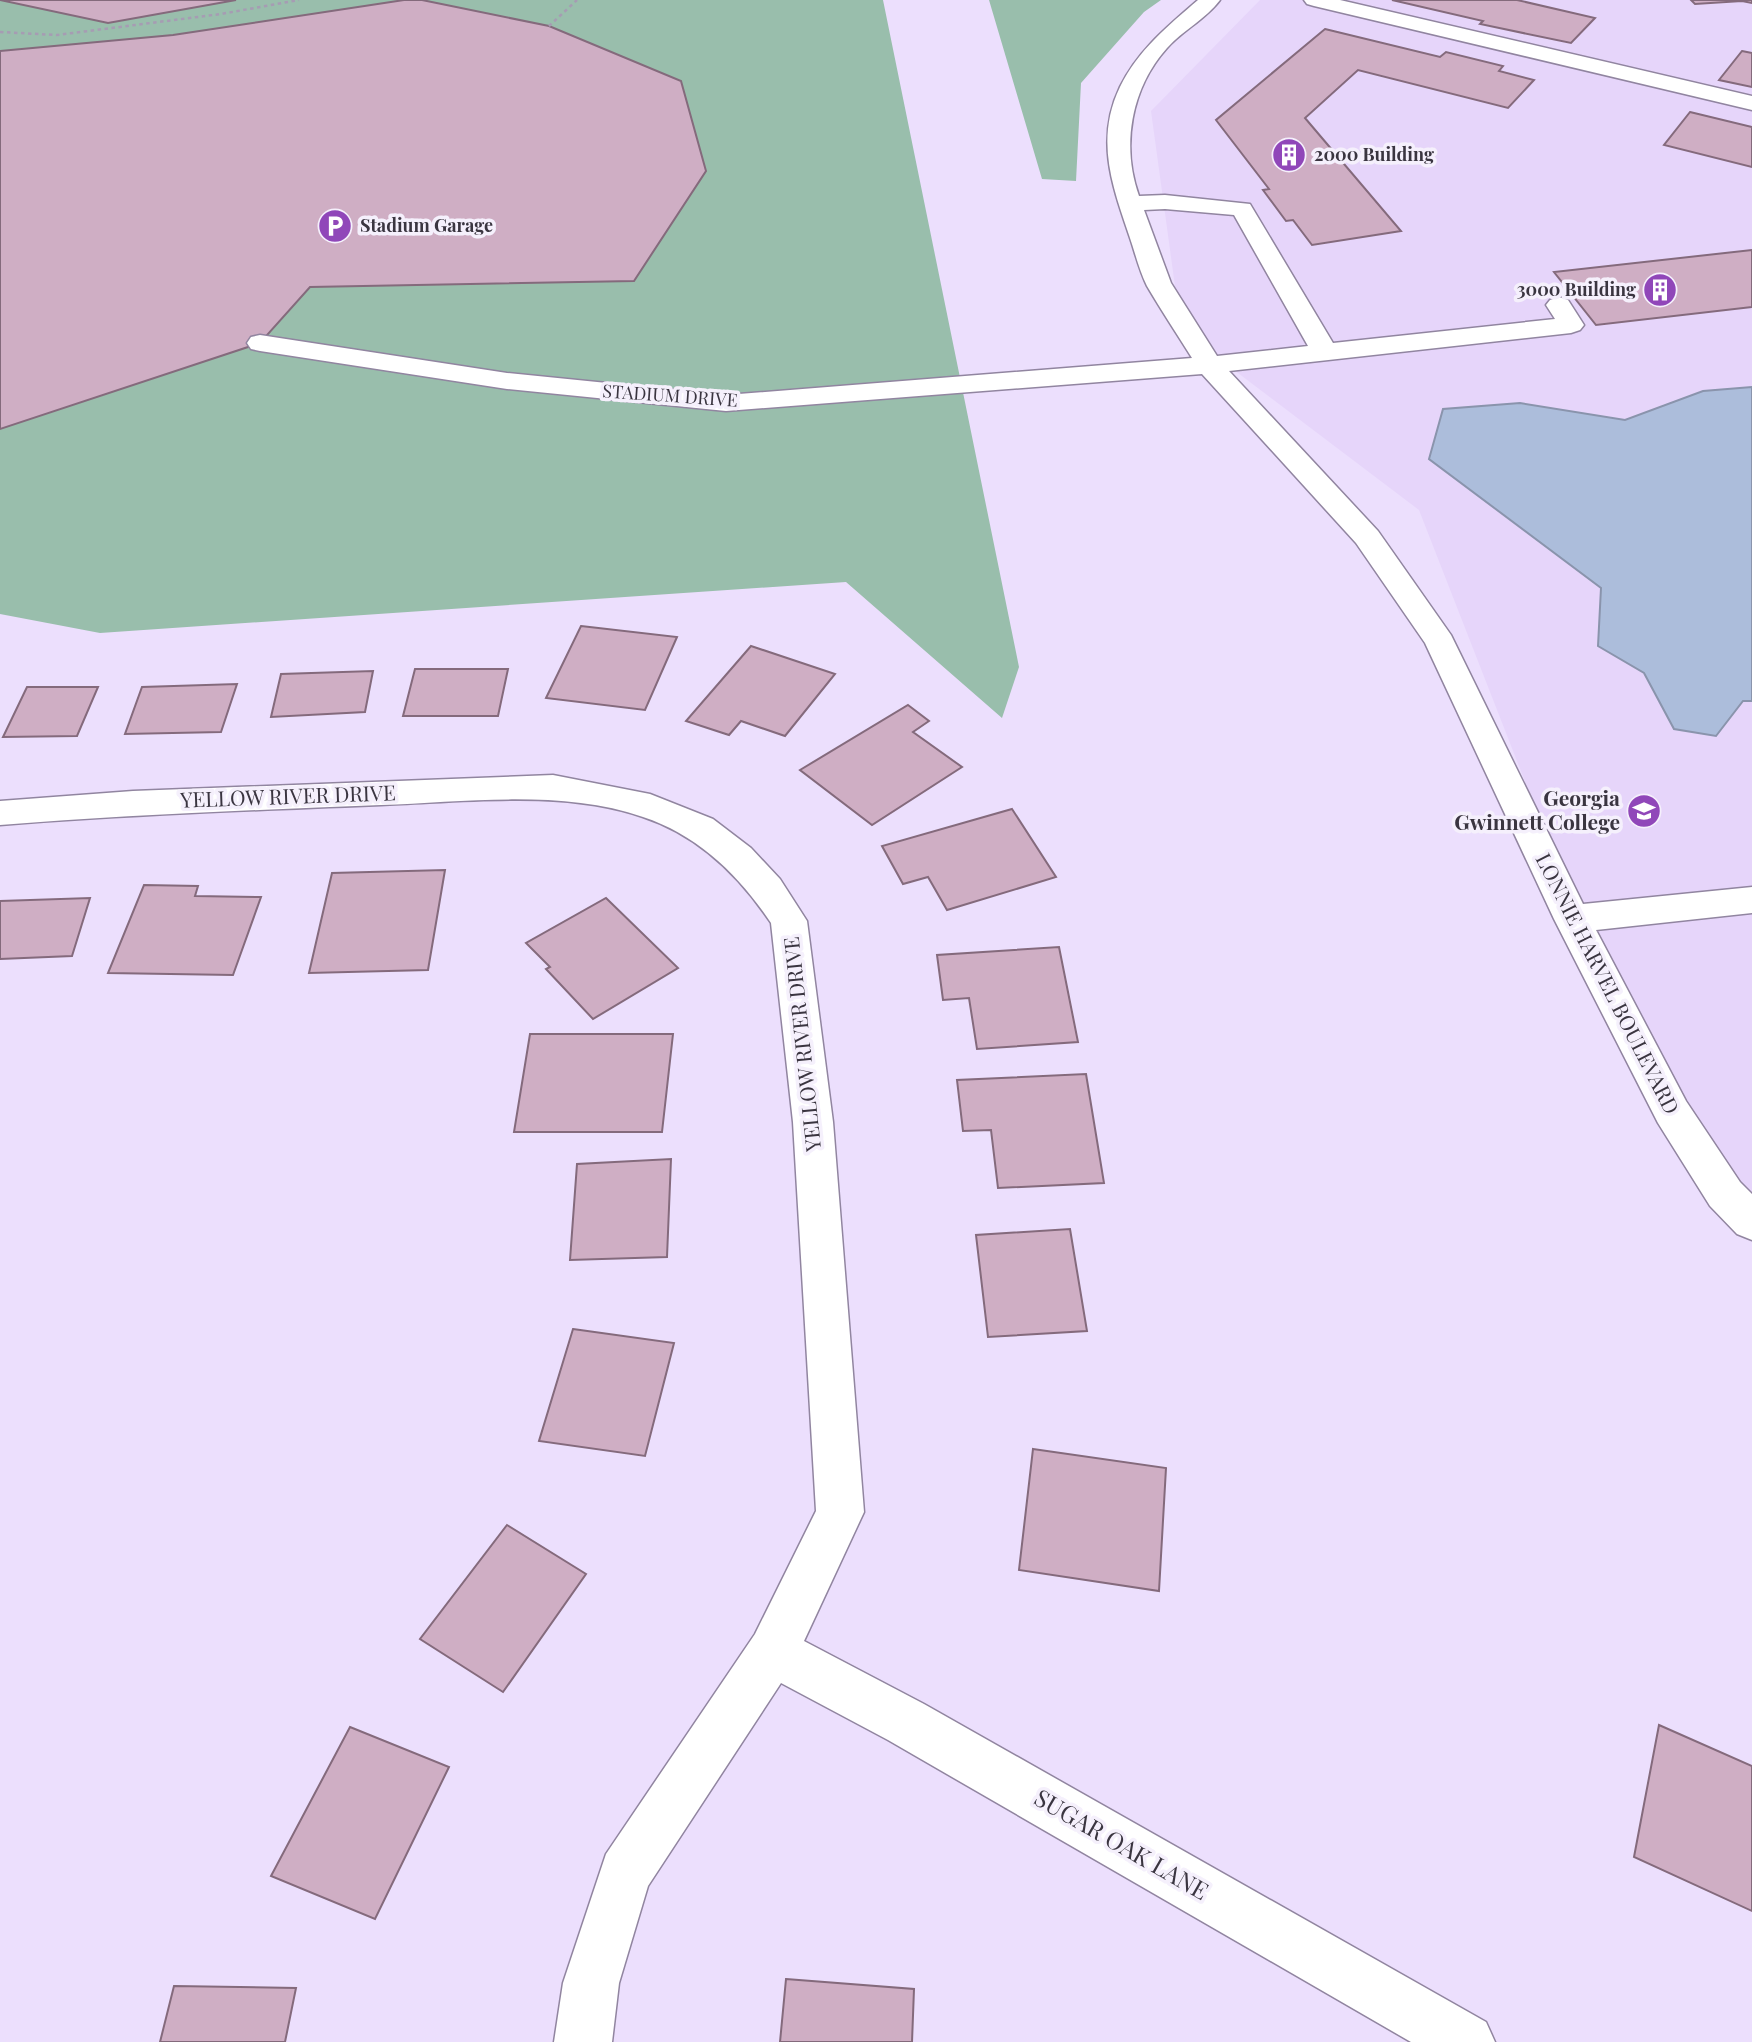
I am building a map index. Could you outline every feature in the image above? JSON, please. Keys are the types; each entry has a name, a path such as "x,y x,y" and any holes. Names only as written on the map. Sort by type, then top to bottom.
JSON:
{"street":[{"name":"LONNIE HARVEL BOULEVARD","path":"1210,0 1160,43 1131,87 1119,121 1121,178 1158,283 1209,365 1367,537 1440,642 1572,919 1672,1112 1725,1194 1752,1222"},
{"path":"1315,0 1752,103"},
{"path":"1129,204 1165,202 1242,209 1325,353"},
{"name":"STADIUM DRIVE","path":"260,343 507,381 726,403 1209,365 1571,325 1559,305"},
{"name":"YELLOW RIVER DRIVE","path":"0,813 133,803 553,788 650,806 701,828 738,858 767,887 789,921 813,1122 840,1512 773,1652 625,1873 592,1983 583,2042"},
{"path":"1572,919 1752,901"},
{"name":"SUGAR OAK LANE","path":"773,1652 906,1722 1466,2042"}],"path":[{"path":"0,32 57,35 221,14 299,0"},
{"path":"549,26 577,0"}],"shaded area":[{"name":"Georgia Gwinnett College","path":"1260,0 1752,0 1752,1210 1654,1112 1419,510 1181,330 1151,111"}],"green space":[{"path":"0,0 883,0 1019,667 1002,718 846,582 100,633 0,614"},
{"path":"989,0 1161,0 1144,12 1081,83 1076,181 1042,179"}],"water":[{"path":"1752,387 1752,701 1743,701 1716,736 1674,729 1644,673 1598,646 1601,588 1429,459 1443,409 1520,403 1625,420 1703,391"}],"building":[{"path":"0,0 236,0 108,23"},
{"name":"Stadium Garage","path":"404,0 422,0 549,26 681,81 706,171 634,281 310,287 260,343 0,429 0,51 173,35"},
{"path":"1392,0 1517,0 1595,18 1571,43 1480,24 1483,21"},
{"path":"1691,0 1752,0 1752,3 1742,1 1695,4"},
{"name":"2000 Building","path":"1325,29 1440,57 1446,52 1503,66 1499,71 1534,80 1508,108 1358,70 1305,118 1401,231 1312,245 1293,220 1286,221 1263,190 1269,189 1216,120"},
{"path":"1742,51 1752,53 1752,87 1719,80"},
{"path":"1690,112 1752,127 1752,167 1664,145"},
{"name":"3000 Building","path":"1752,250 1752,307 1596,325 1554,272"},
{"path":"581,626 677,637 645,710 546,698"},
{"path":"751,646 835,674 785,736 741,721 729,735 686,721"},
{"path":"415,669 508,669 498,716 403,716"},
{"path":"373,671 365,712 271,717 281,674"},
{"path":"237,684 221,732 125,734 142,687"},
{"path":"27,687 98,687 77,736 3,737"},
{"path":"908,705 929,721 913,732 962,767 872,825 800,770"},
{"path":"1012,809 1056,877 947,910 928,877 903,884 882,846"},
{"path":"445,870 428,970 309,973 332,873"},
{"path":"144,885 198,886 195,896 261,897 233,975 108,973"},
{"path":"90,898 72,956 0,959 0,901"},
{"path":"606,898 678,968 593,1019 546,969 550,967 526,943"},
{"path":"1059,947 1078,1042 977,1049 969,998 943,1000 937,955"},
{"path":"530,1034 673,1034 662,1132 514,1132"},
{"path":"1086,1074 1104,1183 998,1188 991,1130 963,1131 957,1080"},
{"path":"671,1159 667,1257 570,1260 577,1164"},
{"path":"1070,1229 1087,1331 988,1337 976,1235"},
{"path":"573,1329 674,1343 645,1456 539,1441"},
{"path":"1033,1449 1166,1468 1159,1591 1019,1570"},
{"path":"507,1525 586,1574 503,1692 420,1639"},
{"path":"1659,1725 1752,1766 1752,1911 1634,1857"},
{"path":"350,1727 449,1767 375,1919 271,1876"},
{"path":"786,1979 914,1989 912,2042 780,2042"},
{"path":"174,1986 296,1988 285,2042 160,2042"}],"place":[{"name":"2000 Building","path":"1289,155"},
{"name":"Stadium Garage","path":"335,226"},
{"name":"3000 Building","path":"1660,290"},
{"name":"Georgia Gwinnett College","path":"1644,811"}]}
